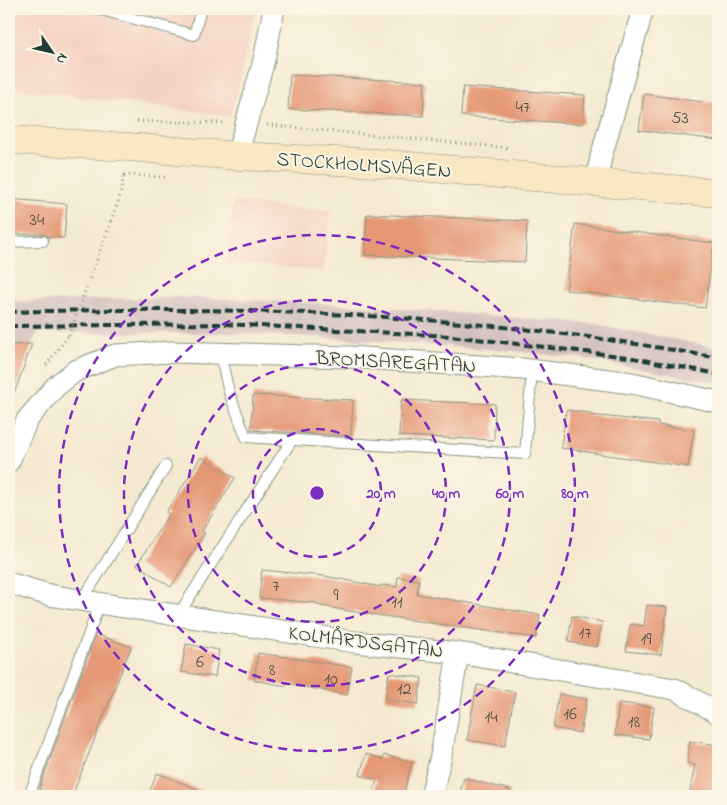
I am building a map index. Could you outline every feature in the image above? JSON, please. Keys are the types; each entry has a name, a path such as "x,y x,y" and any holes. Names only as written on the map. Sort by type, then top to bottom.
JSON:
{"main road":[{"name":"STOCKHOLMSVÄGEN","path":"9,140 237,156 375,163 718,193"}],"street":[{"path":"237,156 264,60 274,9"},
{"path":"596,182 643,9"},
{"name":"BROMSAREGATAN","path":"9,461 26,420 55,387 75,371 115,355 172,352 349,357 532,370 632,382 718,402"},
{"name":"KOLMÅRDSGATAN","path":"9,583 49,594 92,602 355,642 458,653 675,689 718,713"},
{"path":"431,796 441,756 458,653"}],"lane":[{"path":"98,9 194,35 201,9"},
{"path":"9,242 43,241"},
{"path":"220,354 229,392 246,437 525,454 532,370"},
{"path":"178,615 292,440"},
{"path":"29,796 92,602 88,591 166,466"}],"path":[{"path":"44,368 70,335 111,221"}],"shaded area":[{"path":"17,9 257,9 231,116 9,88 9,36"},
{"path":"233,202 330,211 324,271 227,262"},
{"path":"181,297 357,305 595,324 718,348 718,383 586,359 514,351 318,337 227,333 37,333 9,410 9,302"}],"building":[{"path":"290,75 425,82 423,116 288,109"},
{"path":"463,87 585,95 583,124 461,116"},
{"path":"644,94 718,104 718,140 639,130"},
{"path":"9,199 67,204 64,238 49,237 43,234 9,234"},
{"path":"367,214 527,221 525,262 365,255"},
{"path":"575,224 714,243 705,308 566,290"},
{"path":"32,344 11,402 9,401 9,345"},
{"path":"253,395 353,400 351,436 251,430"},
{"path":"401,400 495,404 494,440 399,436"},
{"path":"566,410 590,413 590,415 658,422 658,425 694,430 688,467 561,448"},
{"path":"201,457 235,478 202,531 205,533 171,587 137,565 169,514 166,512"},
{"path":"262,570 325,576 381,587 381,585 397,587 398,577 419,580 417,594 540,615 536,638 349,611 317,605 317,603 259,598"},
{"path":"647,605 667,607 661,655 626,651 630,626 631,624 644,626"},
{"path":"572,616 602,622 597,647 568,642"},
{"path":"96,634 131,647 72,796 56,796 39,789"},
{"path":"186,644 219,650 215,677 181,672"},
{"path":"258,653 352,667 347,695 286,683 286,686 254,680"},
{"path":"389,673 422,678 418,704 385,699"},
{"path":"477,685 515,692 505,746 467,740"},
{"path":"559,694 587,699 580,733 553,728"},
{"path":"619,703 654,707 649,739 615,735"},
{"path":"690,741 718,745 718,796 689,796 695,765 687,763"},
{"path":"366,754 383,759 384,755 412,762 403,796 372,796 377,780 360,775"},
{"path":"157,773 213,795 213,796 148,796"},
{"path":"464,778 510,790 509,796 459,796"}],"railway":[{"path":"9,312 187,310 365,316 542,331 718,358"},
{"path":"9,326 224,324 451,336 628,357 718,374"}]}
